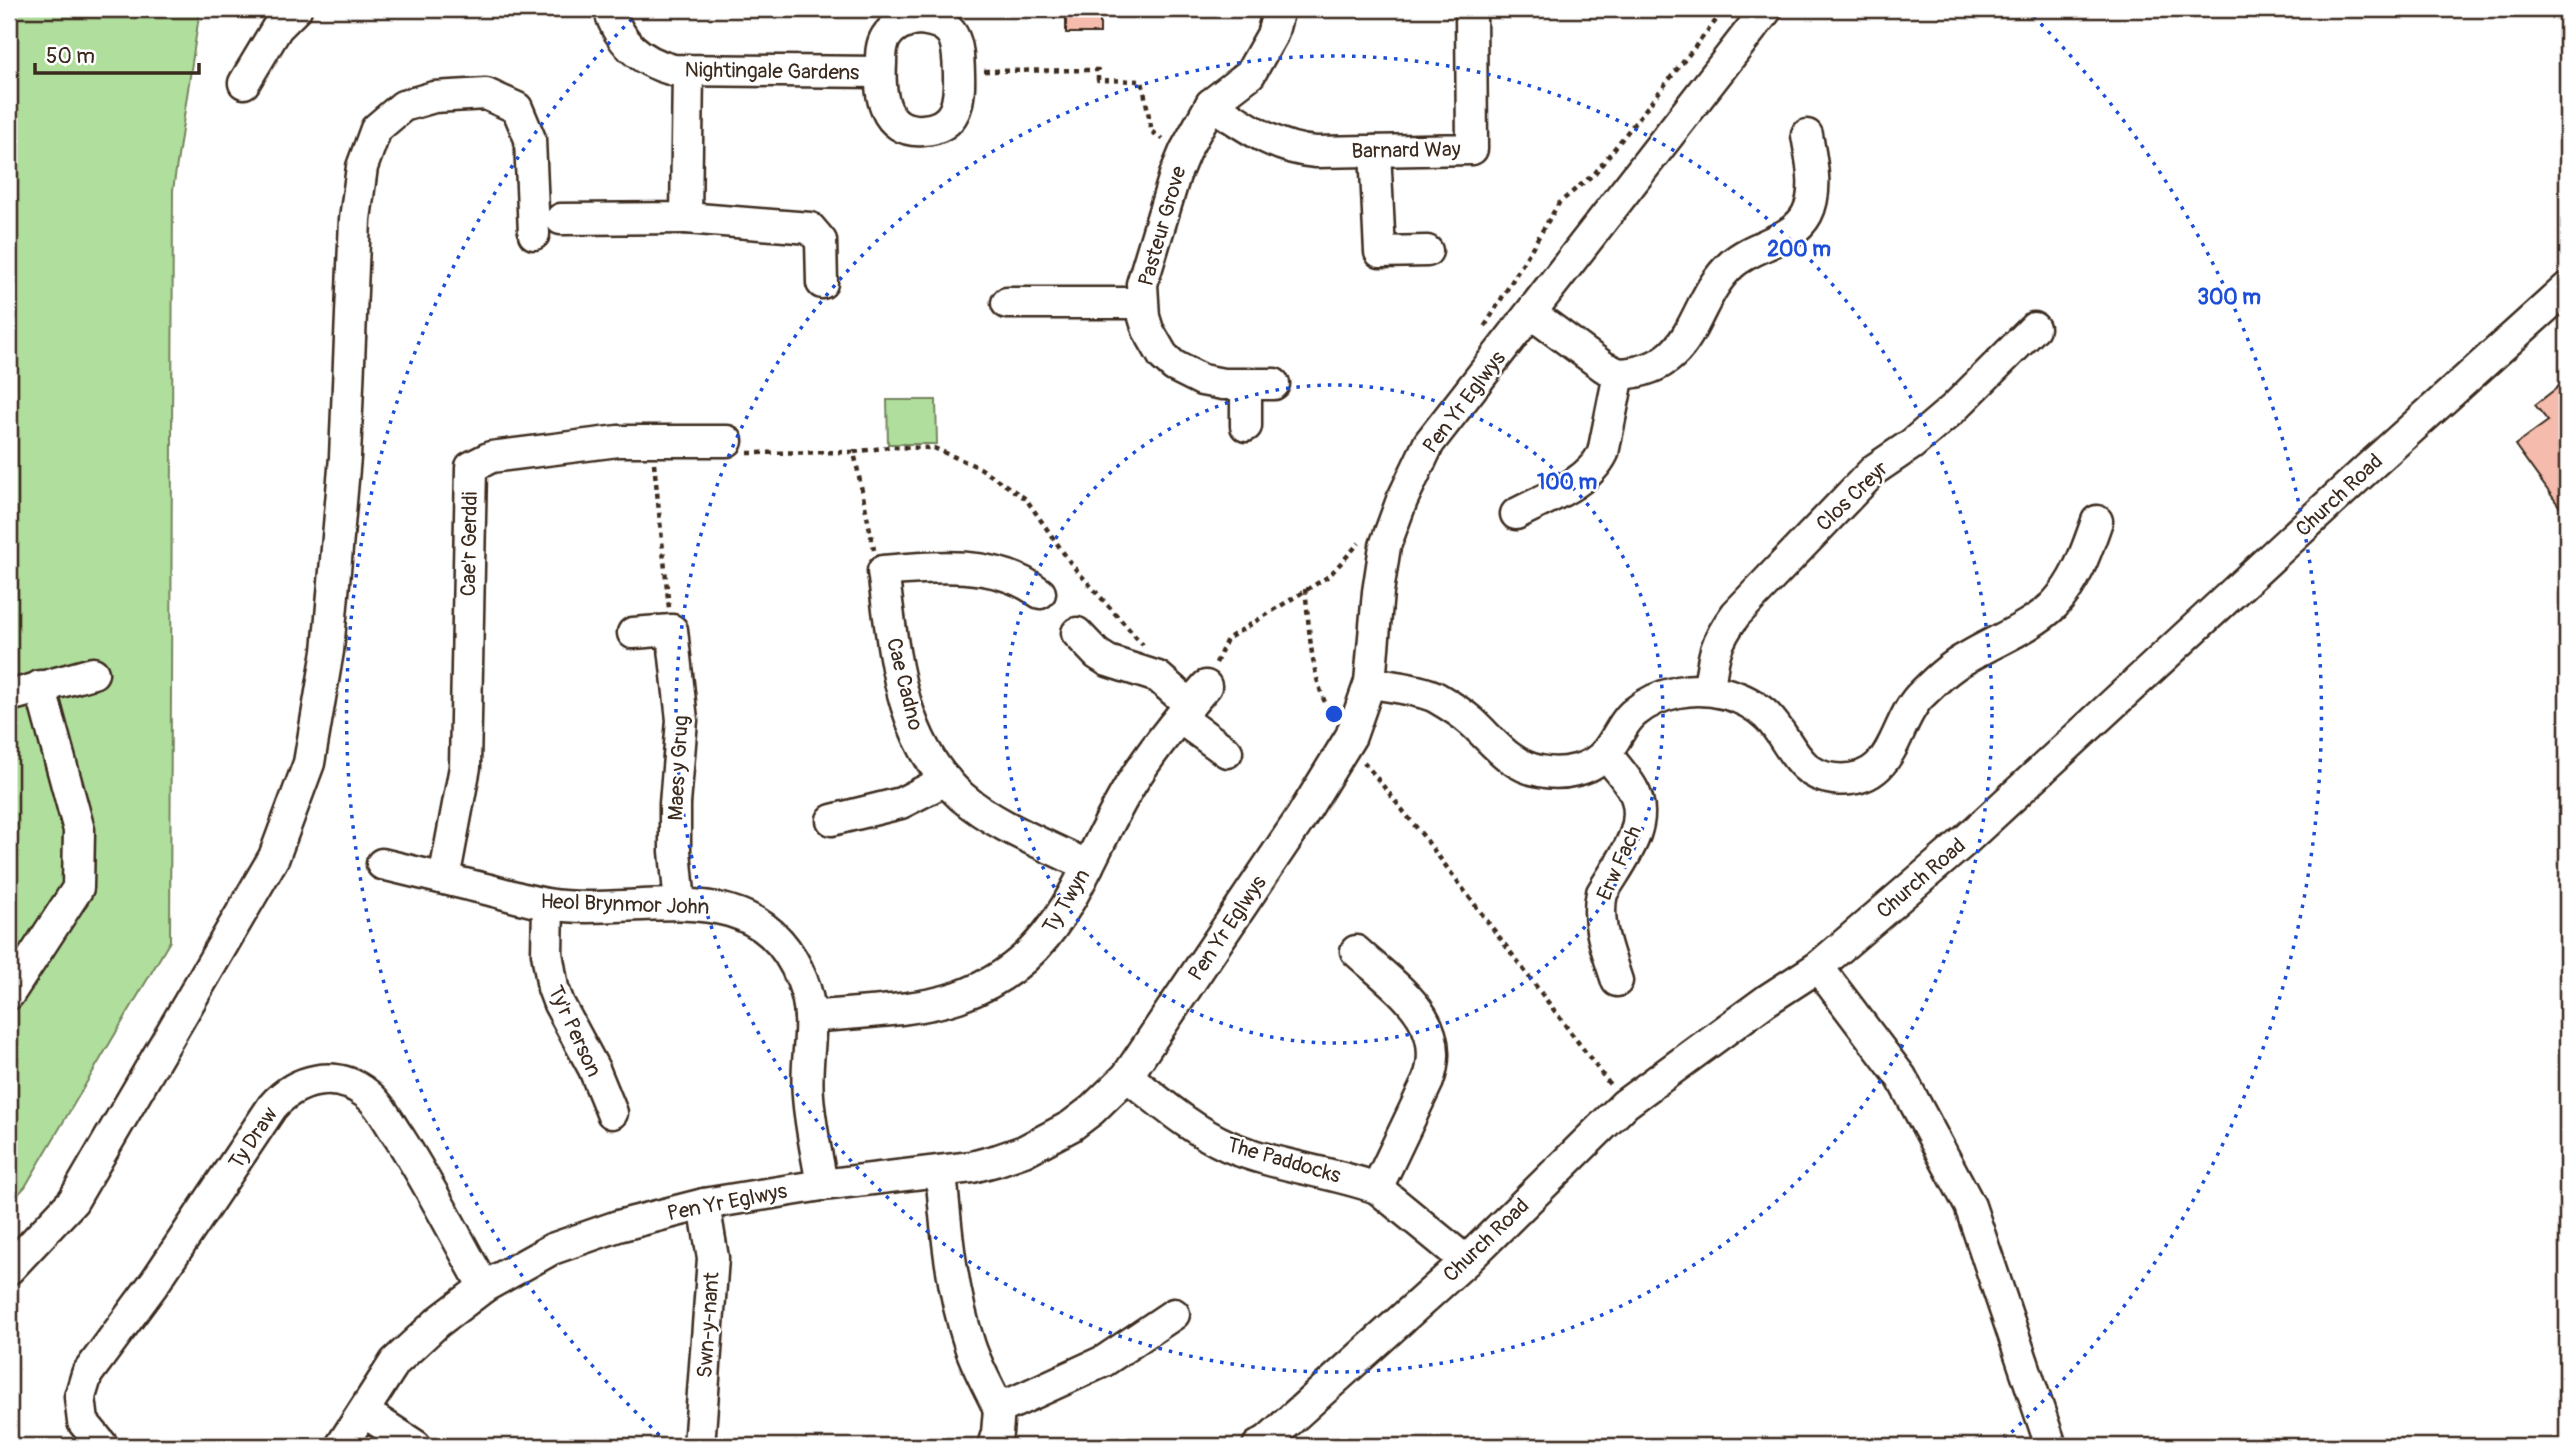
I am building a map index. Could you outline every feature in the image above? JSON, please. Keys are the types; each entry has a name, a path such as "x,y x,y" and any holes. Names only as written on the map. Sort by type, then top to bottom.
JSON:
{"street":[{"path":"244,83 277,28 296,9"},
{"name":"Nightingale Gardens","path":"609,9 618,33 633,51 658,66 688,70 880,72"},
{"path":"1211,104 1250,74 1272,35 1279,9"},
{"name":"Barnard Way","path":"1211,104 1267,140 1292,149 1316,152 1472,149 1471,9"},
{"name":"Pen Yr Eglwys","path":"341,1446 395,1362 438,1322 484,1287 552,1250 618,1226 704,1204 822,1185 942,1171 998,1160 1048,1139 1091,1110 1127,1076 1300,819 1347,741 1370,682 1385,546 1402,499 1429,443 1767,9"},
{"name":"Nightingale Gardens","path":"918,19 937,22 953,34 958,43 960,98 956,108 942,124 922,130 901,125 886,111 882,101 880,72 882,45 886,37 900,24 918,19"},
{"path":"686,218 688,70"},
{"path":"9,1269 73,1201 274,857 309,763 328,651 349,382 355,219 362,167 376,129 403,106 434,97 486,94 517,108 530,139 534,234"},
{"name":"Pasteur Grove","path":"1211,104 1185,151 1147,266 1142,284 1142,303 1144,317 1154,343 1174,366 1202,380 1260,384 1246,426"},
{"path":"1532,314 1604,368 1619,374 1651,368 1681,346 1718,280 1732,264 1800,225 1812,199 1812,171 1807,135"},
{"path":"1375,150 1380,252 1427,251"},
{"path":"561,219 686,218 810,228 821,241 822,283"},
{"name":"Church Road","path":"1258,1446 1268,1440 1466,1261 1625,1104 1767,1000 1818,967 1967,839 2567,288"},
{"path":"1007,303 1142,303"},
{"name":"Clos Creyr","path":"1709,690 1717,645 1736,614 1875,469 1912,444 1953,409 2034,328"},
{"path":"1516,514 1584,477 1599,462 1619,374"},
{"name":"Cae'r Gerddi","path":"444,879 465,767 471,467 491,457 618,441 727,441"},
{"path":"1370,682 1434,696 1470,721 1512,760 1537,771 1565,772 1580,769 1606,753 1633,713 1645,705 1675,692 1709,690 1737,697 1767,716 1800,763 1810,771 1835,779 1859,776 1880,764 1916,701 1939,677 1965,658 2020,629 2052,607 2081,566 2096,521"},
{"path":"883,571 915,568 1000,572 1015,577 1040,593"},
{"name":"Cae Cadno","path":"883,571 898,672 909,719 921,744 946,780 964,798 988,814 1088,866"},
{"path":"634,634 672,630"},
{"name":"Maes y Grug","path":"672,630 682,720 675,804 675,851 680,904"},
{"path":"1077,633 1097,654 1108,661 1158,677 1192,703 1227,752"},
{"path":"9,696 93,673"},
{"path":"9,994 78,888 79,830 40,686"},
{"name":"Ty Twyn","path":"810,1017 921,1005 956,998 1011,971 1050,932 1069,904 1130,785 1192,703"},
{"name":"Erw Fach","path":"1606,753 1633,789 1639,810 1634,839 1602,893 1599,903 1603,938 1616,981"},
{"path":"832,820 892,806 946,780"},
{"name":"Heol Brynmor John","path":"382,864 548,905 680,904 717,907 750,920 781,946 797,970 807,998 810,1017 807,1094 822,1185"},
{"name":"Ty'r Person","path":"548,905 547,953 553,988 594,1069 612,1113"},
{"path":"1356,951 1423,1016 1433,1041 1433,1069 1377,1188"},
{"path":"1818,967 1901,1077 1970,1206 2051,1446"},
{"name":"The Paddocks","path":"1127,1076 1193,1128 1225,1145 1256,1156 1343,1176 1377,1188 1466,1261"},
{"name":"Ty Draw","path":"103,1446 83,1422 80,1397 87,1374 155,1282 272,1107 281,1097 305,1082 332,1079 345,1082 357,1087 377,1104 413,1159 484,1287"},
{"path":"942,1171 946,1236 959,1311 971,1348 999,1409 993,1446"},
{"name":"Swn-y-nant","path":"699,1446 713,1258 704,1204"},
{"path":"999,1409 1104,1361 1174,1314"},
{"path":"364,1412 416,1446"}],"path":[{"path":"959,71 1098,70 1098,80 1143,81 1152,132 1185,151"},
{"path":"727,441 727,452 774,454 854,452 889,447 934,448 980,468 1026,499 1072,565 1147,649"},
{"path":"652,442 672,630"},
{"path":"854,452 871,543 883,571"},
{"path":"1305,589 1313,661 1325,704 1347,741 1424,837 1625,1104"}],"green space":[{"path":"9,9 200,9 173,190 170,941 25,1187 9,1204"},
{"path":"887,400 936,400 937,444 888,444"}],"building":[{"path":"1100,14 1100,33 1066,33 1066,15"},
{"path":"2567,380 2567,517 2515,445 2548,421 2535,405"}]}
